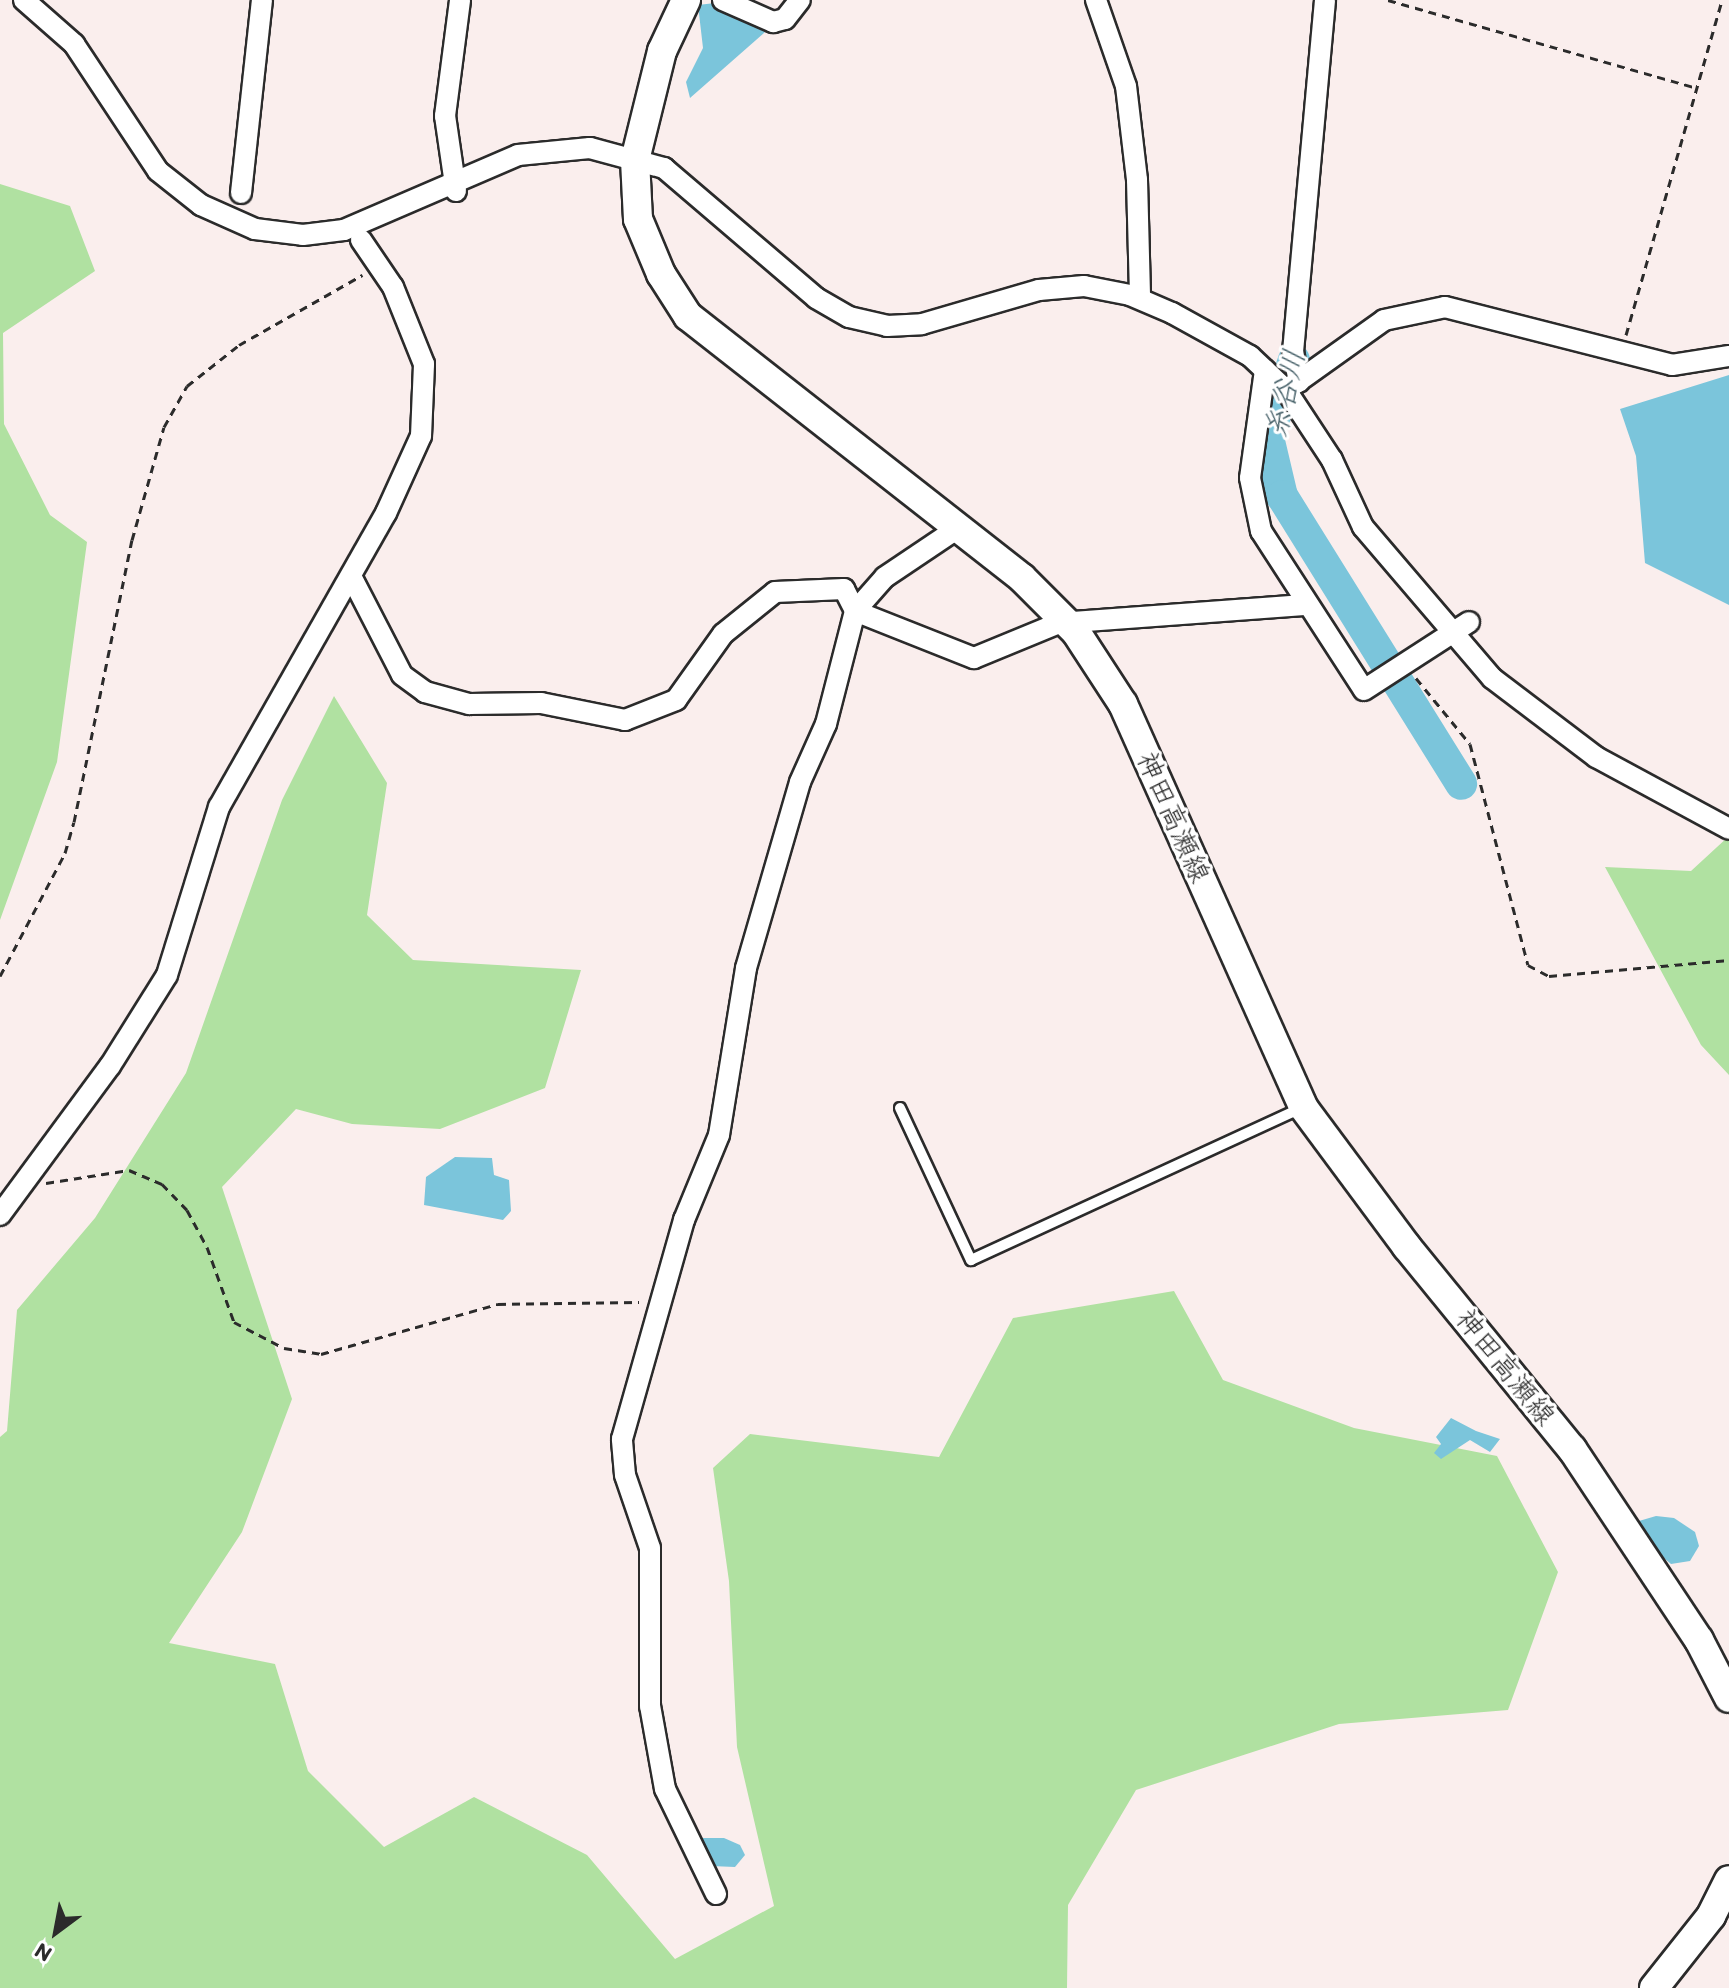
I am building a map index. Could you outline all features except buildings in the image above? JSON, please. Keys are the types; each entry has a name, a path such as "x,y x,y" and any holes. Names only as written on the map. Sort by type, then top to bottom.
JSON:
{"main road":[{"name":"神田高瀬線","path":"686,0 662,51 635,160 638,219 661,274 688,316 958,528 1066,622 1123,704 1303,1107 1407,1247 1572,1449 1699,1640 1729,1698"},
{"path":"1654,1988 1711,1916 1729,1880"}],"street":[{"path":"24,0 74,44 158,171 225,219 276,233 323,234 547,150 590,148 635,160 648,160 687,185 816,298 849,317 887,326 922,324 1039,290 1084,286 1140,298 1217,335 1292,386"},
{"path":"241,193 262,0"},
{"path":"455,186 445,116 460,0"},
{"path":"723,0 773,22 785,19 800,0"},
{"path":"1096,0 1126,86 1137,180 1140,298"},
{"path":"1325,0 1292,386 1332,460 1363,527 1451,634 1542,720 1729,829"},
{"path":"0,1215 110,1066 167,975 219,807 351,576 421,436 427,390 411,325 361,240"},
{"path":"1292,386 1376,325 1423,308 1476,311 1672,365 1729,356"},
{"path":"1265,370 1250,478 1261,531 1304,605 1364,690 1469,622"},
{"path":"716,1894 665,1789 650,1706 650,1548 625,1475 622,1439 660,1302 719,1135 746,968 800,782 826,724 855,611 885,577 958,528"},
{"path":"351,576 402,675 425,692 469,704 541,703 625,720 676,700 723,634 775,592 844,589 855,611 974,658 1066,622 1167,619 1304,605"}],"lane":[{"path":"900,1108 971,1260 1303,1107"}],"path":[{"path":"1388,0 1696,88"},
{"path":"1623,350 1722,0"},
{"path":"0,976 65,853 132,540 164,427 187,386 239,345 376,267"},
{"path":"1403,664 1470,744 1528,965 1549,976 1729,960"},
{"path":"19,1189 129,1170 162,1184 207,1247 234,1322 284,1348 321,1354 498,1304 660,1302"}],"green space":[{"path":"0,184 70,206 95,271 3,333 4,424 50,515 87,542 57,762 0,920"},
{"path":"334,696 387,783 367,915 413,960 581,970 545,1088 440,1129 352,1124 296,1109 222,1187 292,1399 242,1532 169,1643 275,1664 308,1771 384,1847 474,1797 587,1855 675,1959 774,1906 737,1747 729,1581 713,1468 750,1434 939,1457 1013,1318 1174,1291 1223,1380 1354,1428 1497,1456 1558,1572 1508,1710 1339,1724 1136,1790 1068,1905 1067,1988 0,1988 0,1437 7,1431 17,1310 95,1218 186,1073 282,800"},
{"path":"1729,836 1729,1075 1701,1045 1605,867 1691,871"}],"water":[{"path":"715,3 765,32 690,98 686,82 703,48 698,5"},
{"path":"1729,375 1729,605 1645,563 1636,456 1620,409"},
{"path":"455,1157 492,1158 494,1175 509,1180 511,1211 503,1220 424,1205 426,1177"},
{"path":"1451,1418 1500,1439 1490,1452 1470,1440 1441,1459 1434,1453 1441,1444 1436,1437"},
{"path":"1656,1516 1674,1518 1695,1532 1699,1546 1690,1561 1671,1564 1659,1554 1639,1521"},
{"path":"698,1838 724,1838 740,1845 745,1855 735,1867 711,1866"}],"waterway":[{"name":"糸谷川","path":"1294,360 1268,437 1282,496 1461,784"}]}
